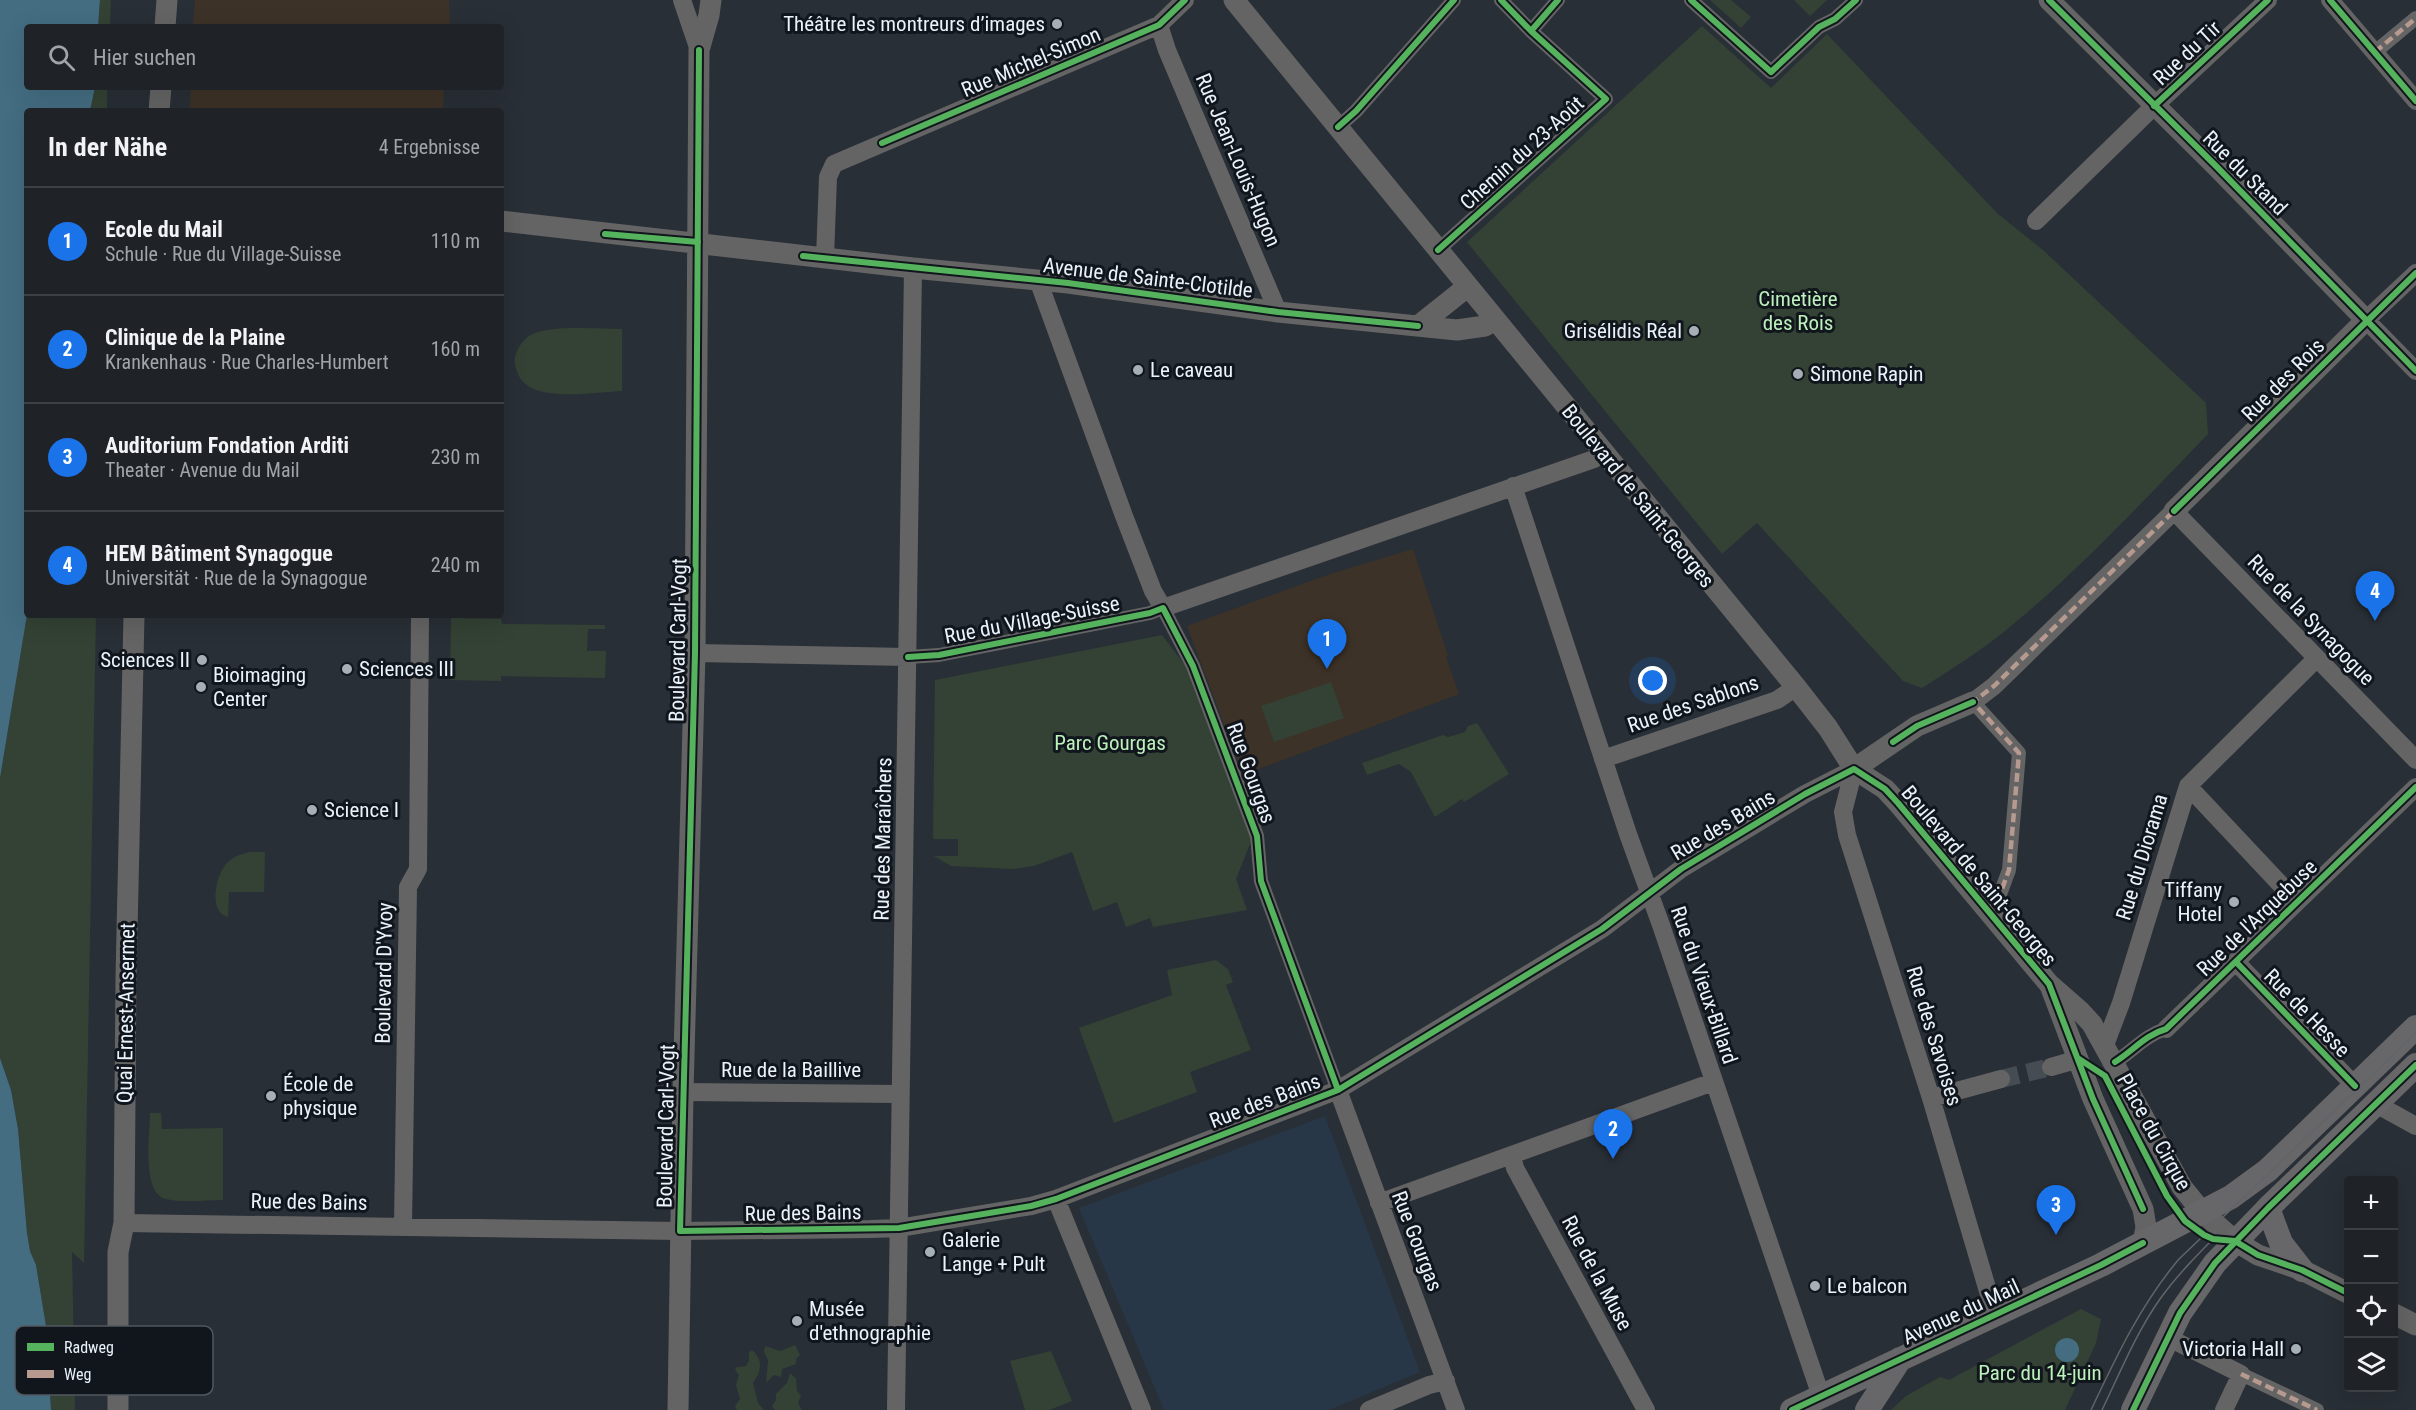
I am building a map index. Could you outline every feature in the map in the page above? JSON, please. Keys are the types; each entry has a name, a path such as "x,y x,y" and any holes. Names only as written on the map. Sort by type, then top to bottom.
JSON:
{"main road":[{"name":"Avenue du Mail","path":"1792,1410 1824,1403 1900,1359 2143,1243 2255,1182 2416,1027"},
{"path":"2133,1410 2167,1337 2200,1282 2235,1240 2416,1065"},
{"path":"2268,1208 2278,1238 2302,1270"},
{"path":"1867,1410 1900,1359"}],"street":[{"path":"165,24 167,0"},
{"path":"682,0 699,50"},
{"name":"Boulevard Carl-Vogt","path":"678,1410 683,1092 695,653 699,50 711,0"},
{"name":"Rue Michel-Simon","path":"825,258 828,177 834,164 1159,25 1185,0"},
{"name":"Boulevard de Saint-Georges","path":"1234,0 1796,687 1828,728 1854,769 1885,789 1898,802 2049,984"},
{"path":"1338,127 1356,111 1454,0"},
{"name":"Chemin du 23-Août","path":"1438,250 1606,99 1531,31 1501,0"},
{"path":"1531,31 1558,0"},
{"path":"1691,0 1771,72 1819,27 1835,19 1856,0"},
{"name":"Rue du Stand","path":"2049,0 2217,166 2416,371"},
{"name":"Rue du Tir","path":"2036,221 2154,106 2268,0"},
{"path":"2330,0 2416,101"},
{"path":"2375,52 2416,18"},
{"name":"Rue Jean-Louis-Hugon","path":"1159,25 1167,50 1278,312"},
{"path":"159,108 161,90"},
{"name":"Avenue de Sainte-Clotilde","path":"504,221 1038,280 1278,312 1457,330 1485,326 1494,320"},
{"name":"Rue des Maraîchers","path":"896,1410 913,268"},
{"name":"Rue des Rois","path":"1854,769 1917,726 1973,702 1994,686 2416,273"},
{"name":"Rue Gourgas","path":"1038,280 1153,591 1193,666 1253,825 1257,836 1261,881 1456,1410"},
{"path":"1418,326 1467,287"},
{"name":"Rue du Village-Suisse","path":"695,653 908,657 939,655 1150,613 1594,459 1603,453"},
{"name":"Rue du Vieux-Billard","path":"1513,486 1648,894 1661,926 1824,1403"},
{"name":"Rue de la Synagogue","path":"2174,511 2416,760"},
{"name":"Quai Ernest-Ansermet","path":"118,1326 118,1252 124,1223 126,978 134,618"},
{"name":"Boulevard D'Yvoy","path":"403,1226 408,887 418,868 420,618"},
{"name":"Rue du Diorama","path":"2110,1053 2121,1003 2188,786 2317,658"},
{"name":"Rue des Sablons","path":"1603,759 1777,700 1796,687"},
{"path":"1973,702 2019,753 2009,870 1999,897 1988,911"},
{"name":"Rue des Bains","path":"124,1223 680,1231 899,1228 1031,1206 1056,1199 1338,1090 1602,929 1681,869 1786,806 1854,769"},
{"name":"Rue des Savoises","path":"1854,769 1844,812 1844,823 1931,1098 1995,1315"},
{"path":"2188,786 2297,902"},
{"name":"Rue de l'Arquebuse","path":"2110,1053 2125,1056 2152,1033 2166,1029 2416,787"},
{"name":"Rue de Hesse","path":"2236,962 2355,1086"},
{"name":"Place du Cirque","path":"2049,984 2092,1024 2110,1053 2182,1188 2202,1212 2235,1240 2258,1255 2302,1270 2344,1291"},
{"name":"Place du Cirque","path":"2049,984 2093,1099 2143,1209 2146,1227 2143,1243"},
{"path":"2051,1067 2079,1059"},
{"path":"1931,1098 2001,1079"},
{"path":"1379,1203 1713,1082"},
{"name":"Rue de la Baillive","path":"683,1092 899,1094"},
{"path":"2376,1104 2416,1126"},
{"name":"Rue de la Muse","path":"1512,1156 1515,1168 1646,1410"},
{"path":"1056,1199 1142,1410"},
{"path":"2398,1316 2416,1325"},
{"path":"2167,1337 2317,1410"},
{"path":"2224,1410 2241,1374"},
{"path":"1369,1410 1429,1385 1446,1381"}],"shaded area":[{"path":"0,0 100,0 98,24 24,24 24,90 94,90 91,108 24,108 24,618 27,618 0,778"},
{"path":"195,0 449,0 450,24 193,24"},
{"path":"191,90 444,90 443,108 190,108"},
{"path":"1413,549 1459,694 1243,775 1187,626 1330,574"},
{"path":"0,1058 11,1090 18,1129 27,1233 30,1251 36,1265 46,1326 15,1326 15,1395 50,1395 51,1410 0,1410"},
{"path":"1325,1116 1420,1372 1329,1410 1164,1410 1079,1208"},
{"path":"2067,1338 2076,1341 2079,1350 2076,1359 2067,1362 2058,1359 2055,1350 2058,1341"}],"green space":[{"path":"100,0 111,0 110,24 98,24"},
{"path":"1710,0 1731,0 1751,17 1741,28"},
{"path":"1794,0 1827,0 1810,16"},
{"name":"Cimetière des Rois","path":"1702,26 1771,88 1827,34 1998,214 2043,250 2206,403 2208,434 2110,535 2058,585 2005,631 1975,654 1922,688 1903,681 1757,523 1722,554 1467,242"},
{"path":"94,90 107,90 107,108 91,108"},
{"path":"566,328 622,329 622,391 579,394 547,393 533,389 523,382 515,366 518,350 525,340 535,333"},
{"path":"27,618 96,618 84,1263 72,1252 73,1326 46,1326 36,1265 30,1251 27,1233 18,1129 11,1090 0,1058 0,778"},
{"path":"451,618 501,619 502,624 605,625 605,629 588,629 587,651 606,651 605,678 501,676 501,681 450,680"},
{"name":"Parc Gourgas","path":"1162,635 1188,669 1252,839 1236,879 1247,910 1153,927 1150,918 1126,927 1117,902 1093,911 1072,852 1034,866 1013,869 951,866 934,856 958,856 958,839 934,839 933,837 935,680"},
{"path":"1331,682 1344,718 1274,742 1261,706"},
{"path":"1477,723 1509,774 1464,802 1462,799 1435,817 1411,772 1399,764 1367,775 1362,763 1443,735 1448,737 1465,732 1468,726"},
{"path":"250,852 265,852 264,892 229,892 228,917 221,914 217,908 216,892 220,874 230,860"},
{"path":"1216,960 1228,969 1233,982 1226,985 1251,1050 1190,1072 1197,1092 1114,1123 1079,1028 1172,995 1167,970"},
{"path":"150,1113 161,1113 162,1129 223,1128 223,1200 179,1201 166,1199 158,1194 150,1175 148,1148"},
{"name":"Parc du 14-juin","path":"2081,1309 2101,1319 2096,1343 2065,1410 1891,1410 1906,1396 1940,1377 1949,1380"},
{"path":"795,1345 800,1355 796,1359 796,1364 782,1369 781,1377 774,1375 766,1383 768,1360 764,1352 765,1346 780,1351"},
{"path":"752,1350 760,1362 758,1375 753,1383 758,1403 764,1410 737,1410 735,1406 740,1399 736,1385 739,1375 735,1370 737,1367 746,1366 749,1361 749,1352"},
{"path":"1051,1351 1072,1401 1049,1410 1025,1410 1010,1361"},
{"path":"790,1373 796,1379 797,1391 801,1396 798,1403 802,1410 775,1410 772,1406 776,1400 776,1394 787,1383"},
{"path":"50,1395 75,1395 75,1410 51,1410"}],"tunnel":[{"path":"2001,1079 2051,1067"}],"tram line":[{"path":"2042,0 2213,170 2416,379"},
{"path":"2057,0 2416,364"},
{"path":"2091,1410 2141,1313 2179,1259 2416,1033"},
{"path":"2102,1410 2151,1312 2182,1272 2222,1230"}],"marked path":[{"path":"2375,52 2416,18"},
{"path":"1988,911 1999,897 2009,870 2019,753 1973,702 1994,686 2174,511"},
{"path":"2241,1374 2317,1410"}],"cycle path":[{"path":"882,143 1159,25 1185,0"},
{"path":"1338,127 1356,111 1454,0"},
{"path":"1501,0 1531,31 1558,0"},
{"path":"1691,0 1771,72 1819,27 1835,19 1856,0"},
{"path":"2049,0 2217,167 2416,371"},
{"path":"2154,106 2268,0"},
{"path":"2330,0 2416,101"},
{"path":"1438,250 1606,99 1531,31"},
{"path":"699,50 695,653 680,1231 899,1228 1031,1206 1056,1199 1338,1090 1602,929 1681,869 1805,794 1854,769 1885,789 1898,803 2049,984 2093,1099 2143,1209"},
{"path":"605,234 698,242"},
{"path":"803,256 1068,283 1278,312 1418,326"},
{"path":"2174,511 2416,273"},
{"path":"908,657 939,655 1150,613 1163,608 1193,666 1257,836 1261,881 1338,1090"},
{"path":"1893,742 1917,726 1973,702"},
{"path":"2115,1062 2145,1039 2166,1029 2416,787"},
{"path":"2236,962 2355,1086"},
{"path":"2079,1059 2105,1076 2167,1196 2185,1221 2213,1239 2235,1241 2258,1255 2302,1270 2344,1291"},
{"path":"2133,1410 2180,1313 2215,1263 2268,1208 2416,1065"},
{"path":"1792,1410 2101,1265 2143,1243"}],"place":[{"name":"Théâtre les montreurs d’images","path":"1057,24"},
{"name":"Grisélidis Réal","path":"1694,331"},
{"name":"Le caveau","path":"1138,370"},
{"name":"Simone Rapin","path":"1798,374"},
{"name":"HEM Bâtiment Synagogue","path":"2375,621"},
{"name":"Sciences II","path":"202,660"},
{"name":"Sciences III","path":"347,669"},
{"name":"Ecole du Mail","path":"1327,669"},
{"name":"Bioimaging Center","path":"201,687"},
{"name":"Science I","path":"312,810"},
{"name":"Tiffany Hotel","path":"2234,902"},
{"name":"École de physique","path":"271,1096"},
{"name":"Clinique de la Plaine","path":"1613,1159"},
{"name":"Auditorium Fondation Arditi","path":"2056,1235"},
{"name":"Galerie Lange + Pult","path":"930,1252"},
{"name":"Le balcon","path":"1815,1286"},
{"name":"Musée d'ethnographie","path":"797,1321"},
{"name":"Victoria Hall","path":"2296,1349"}]}
